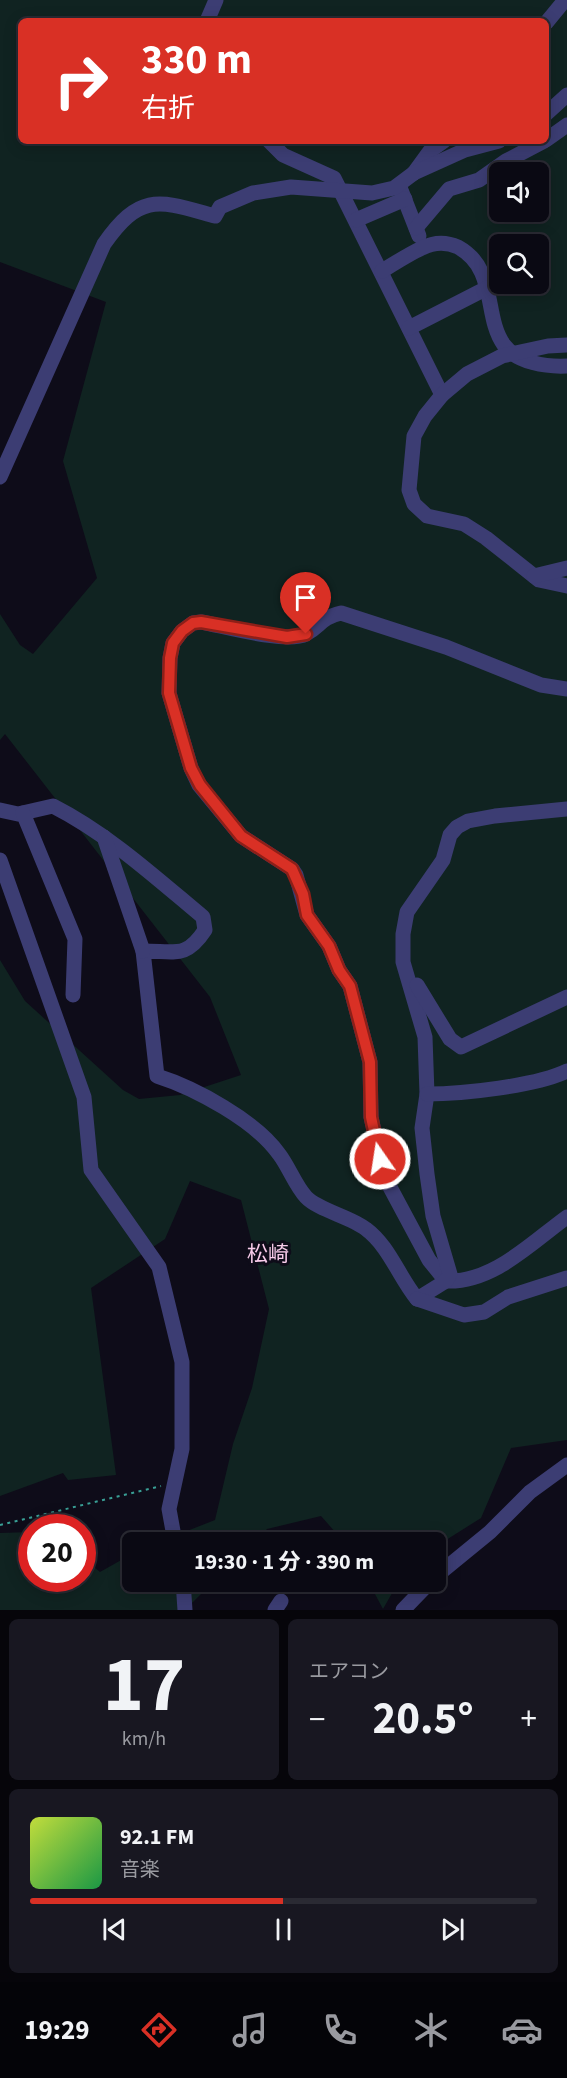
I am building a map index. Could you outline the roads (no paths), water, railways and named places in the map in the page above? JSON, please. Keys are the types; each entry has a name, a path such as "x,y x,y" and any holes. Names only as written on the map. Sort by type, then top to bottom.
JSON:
{"street":[{"path":"208,18 216,0"},
{"path":"549,19 565,0"},
{"path":"549,111 567,94"},
{"path":"549,137 567,125"},
{"path":"272,144 283,155 334,178 442,395"},
{"path":"414,173 430,151 440,144"},
{"path":"0,477 104,244 117,226 146,204 164,202 215,216 219,207 254,193 291,187 372,193 399,185 414,173 465,150 488,144"},
{"path":"416,228 449,189 479,180 506,161 538,144"},
{"path":"399,185 424,247"},
{"path":"356,220 405,199"},
{"path":"382,271 424,247 448,242 470,254 483,276 502,343 513,354 546,367 567,366"},
{"path":"410,328 487,288"},
{"path":"567,345 548,346 502,356 467,374 442,395 425,416 414,436 410,490 414,504 427,516 464,524 479,533 538,580 567,586"},
{"path":"534,576 567,568"},
{"path":"446,1281 429,1260 384,1176 371,1117 370,1062 350,986 339,970 329,946 307,915 296,874 292,869 241,836 200,785 191,768 169,693 173,643 182,631 193,623 201,622 287,637 306,634 328,616 341,613 446,647 541,685 567,689"},
{"path":"0,810 18,814 53,806 104,837 203,917 205,930 194,947 185,951 143,951"},
{"path":"446,1281 450,1274 433,1216 422,1128 427,1094 425,1037 403,962 403,934 407,912 443,860 450,835 457,827 468,821 495,816 567,809"},
{"path":"23,813 75,939 73,995"},
{"path":"104,837 143,951 157,1076 174,1082 256,1130 278,1152 306,1198 366,1229 383,1247 403,1282 417,1299 464,1315 484,1312 508,1297 567,1278"},
{"path":"0,860 84,1097 91,1170 159,1267 182,1362 182,1449 169,1509 173,1532"},
{"path":"407,974 424,995 450,1039 461,1047 567,997"},
{"path":"427,1094 456,1094 551,1079 567,1071"},
{"path":"417,1299 446,1281 478,1278 504,1263 567,1217"},
{"path":"446,1568 490,1532 530,1492 567,1465"},
{"path":"184,1592 185,1610"},
{"path":"403,1610 417,1592"}],"district":[{"name":"松崎","path":"268,1254"}]}
